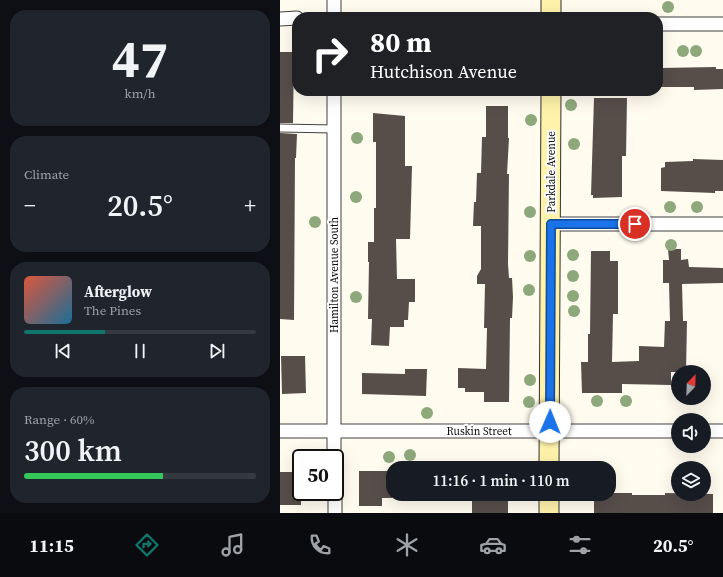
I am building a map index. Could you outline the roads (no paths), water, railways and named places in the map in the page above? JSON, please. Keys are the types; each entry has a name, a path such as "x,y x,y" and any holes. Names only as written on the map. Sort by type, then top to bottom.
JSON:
{"main road":[{"path":"551,0 551,12"},
{"name":"Parkdale Avenue","path":"550,461 551,96"},
{"path":"549,501 549,513"}],"street":[{"path":"334,0 334,12"},
{"path":"280,19 292,18"},
{"path":"663,24 723,24"},
{"name":"Hamilton Avenue South","path":"334,96 334,449"},
{"path":"551,224 723,224"},
{"name":"Ruskin Street","path":"280,431 671,431"},
{"path":"711,431 723,431"},
{"path":"334,501 334,513"}],"lane":[{"path":"280,128 334,129"}]}
